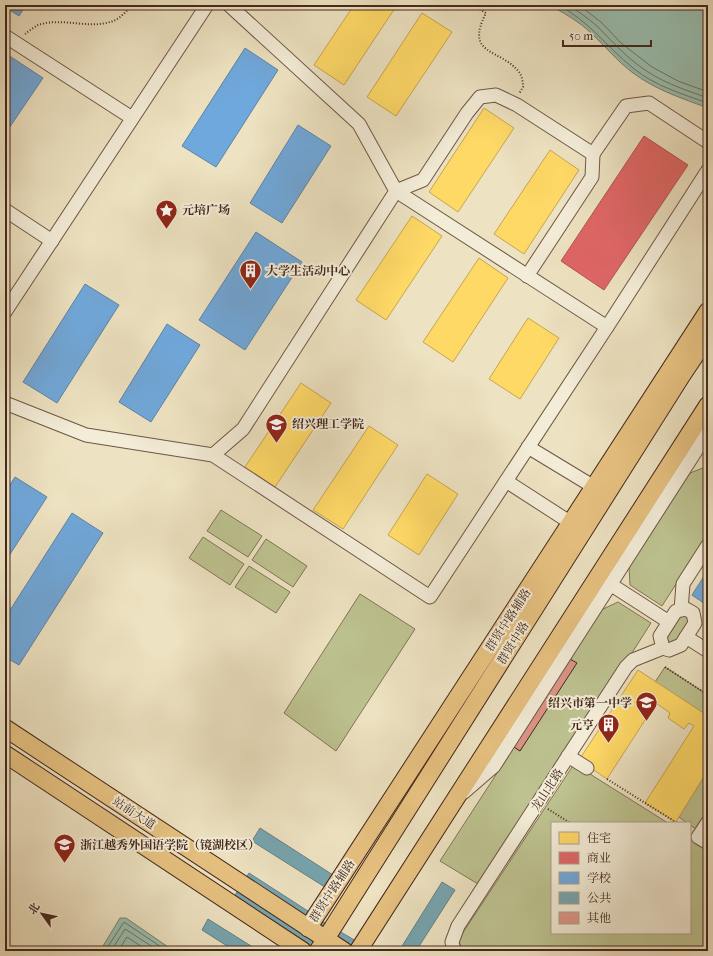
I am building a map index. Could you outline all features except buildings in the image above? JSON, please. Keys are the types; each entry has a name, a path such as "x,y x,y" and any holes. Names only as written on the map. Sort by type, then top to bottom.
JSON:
{"main road":[{"name":"群贤中路辅路","path":"308,928 708,311"},
{"name":"群贤中路","path":"322,945 677,381 708,336"},
{"path":"358,951 708,405"},
{"name":"站前大道","path":"5,728 308,928 322,945 344,951"},
{"name":"站前大道","path":"5,754 303,951"}],"street":[{"path":"5,312 207,5"},
{"path":"229,5 359,124 396,192 606,327"},
{"path":"10,39 132,118"},
{"path":"213,455 243,429 396,192 423,180 467,113 480,97 496,95 513,103 593,154"},
{"path":"527,276 592,177 593,154 626,106 649,103 708,142"},
{"path":"5,403 86,435 213,455 430,597 708,170"},
{"path":"5,210 52,241"},
{"path":"454,802 494,766 610,584 706,440"},
{"path":"528,447 594,488"},
{"path":"506,481 571,523"},
{"path":"681,610 683,584 708,545"},
{"path":"610,584 669,622"},
{"path":"663,648 660,636 676,611 686,609 693,613 695,623 686,637 708,651"},
{"name":"龙山北路","path":"454,951 452,942 458,926 626,667 633,660 663,648 669,650 681,645 686,637"},
{"path":"568,756 586,768"},
{"path":"703,840 708,822"}],"path":[{"path":"10,39 37,26 54,22 89,24 111,22 126,12 132,5"},
{"path":"436,5 447,10 476,7 486,13 480,24 479,39 485,49 521,73 524,87 513,103"},
{"path":"664,667 708,695"},
{"path":"607,779 675,822"},
{"path":"538,803 568,822"}],"green space":[{"path":"708,466 708,534 662,606 630,585 629,567 690,473"},
{"path":"221,510 262,536 248,557 207,531"},
{"path":"203,537 244,564 230,585 189,558"},
{"path":"266,539 307,566 293,587 252,560"},
{"path":"249,566 290,592 276,613 235,587"},
{"path":"360,594 415,629 336,751 284,713"},
{"path":"618,602 651,623 483,887 440,861 514,747 520,751 570,659 601,610"},
{"path":"685,613 689,621 675,644 670,647 667,638 681,616"},
{"path":"665,667 708,695 708,716 655,682"},
{"path":"574,764 666,822 551,822 551,934 691,934 691,838 708,849 708,951 462,951 459,941 462,934"},
{"path":"708,770 708,811 696,829 691,826 691,822 686,822 679,817"}],"water":[{"path":"549,5 708,5 708,108 669,93 642,79 622,64 582,26"},
{"path":"120,918 126,918 174,951 100,951"}],"place":[{"name":"元培广场","path":"167,230"},
{"name":"大学生活动中心","path":"250,290"},
{"name":"绍兴理工学院","path":"276,444"},
{"name":"绍兴市第一中学","path":"647,722"},
{"name":"元亨","path":"609,744"},
{"name":"浙江越秀外国语学院（镜湖校区）","path":"64,864"}]}
